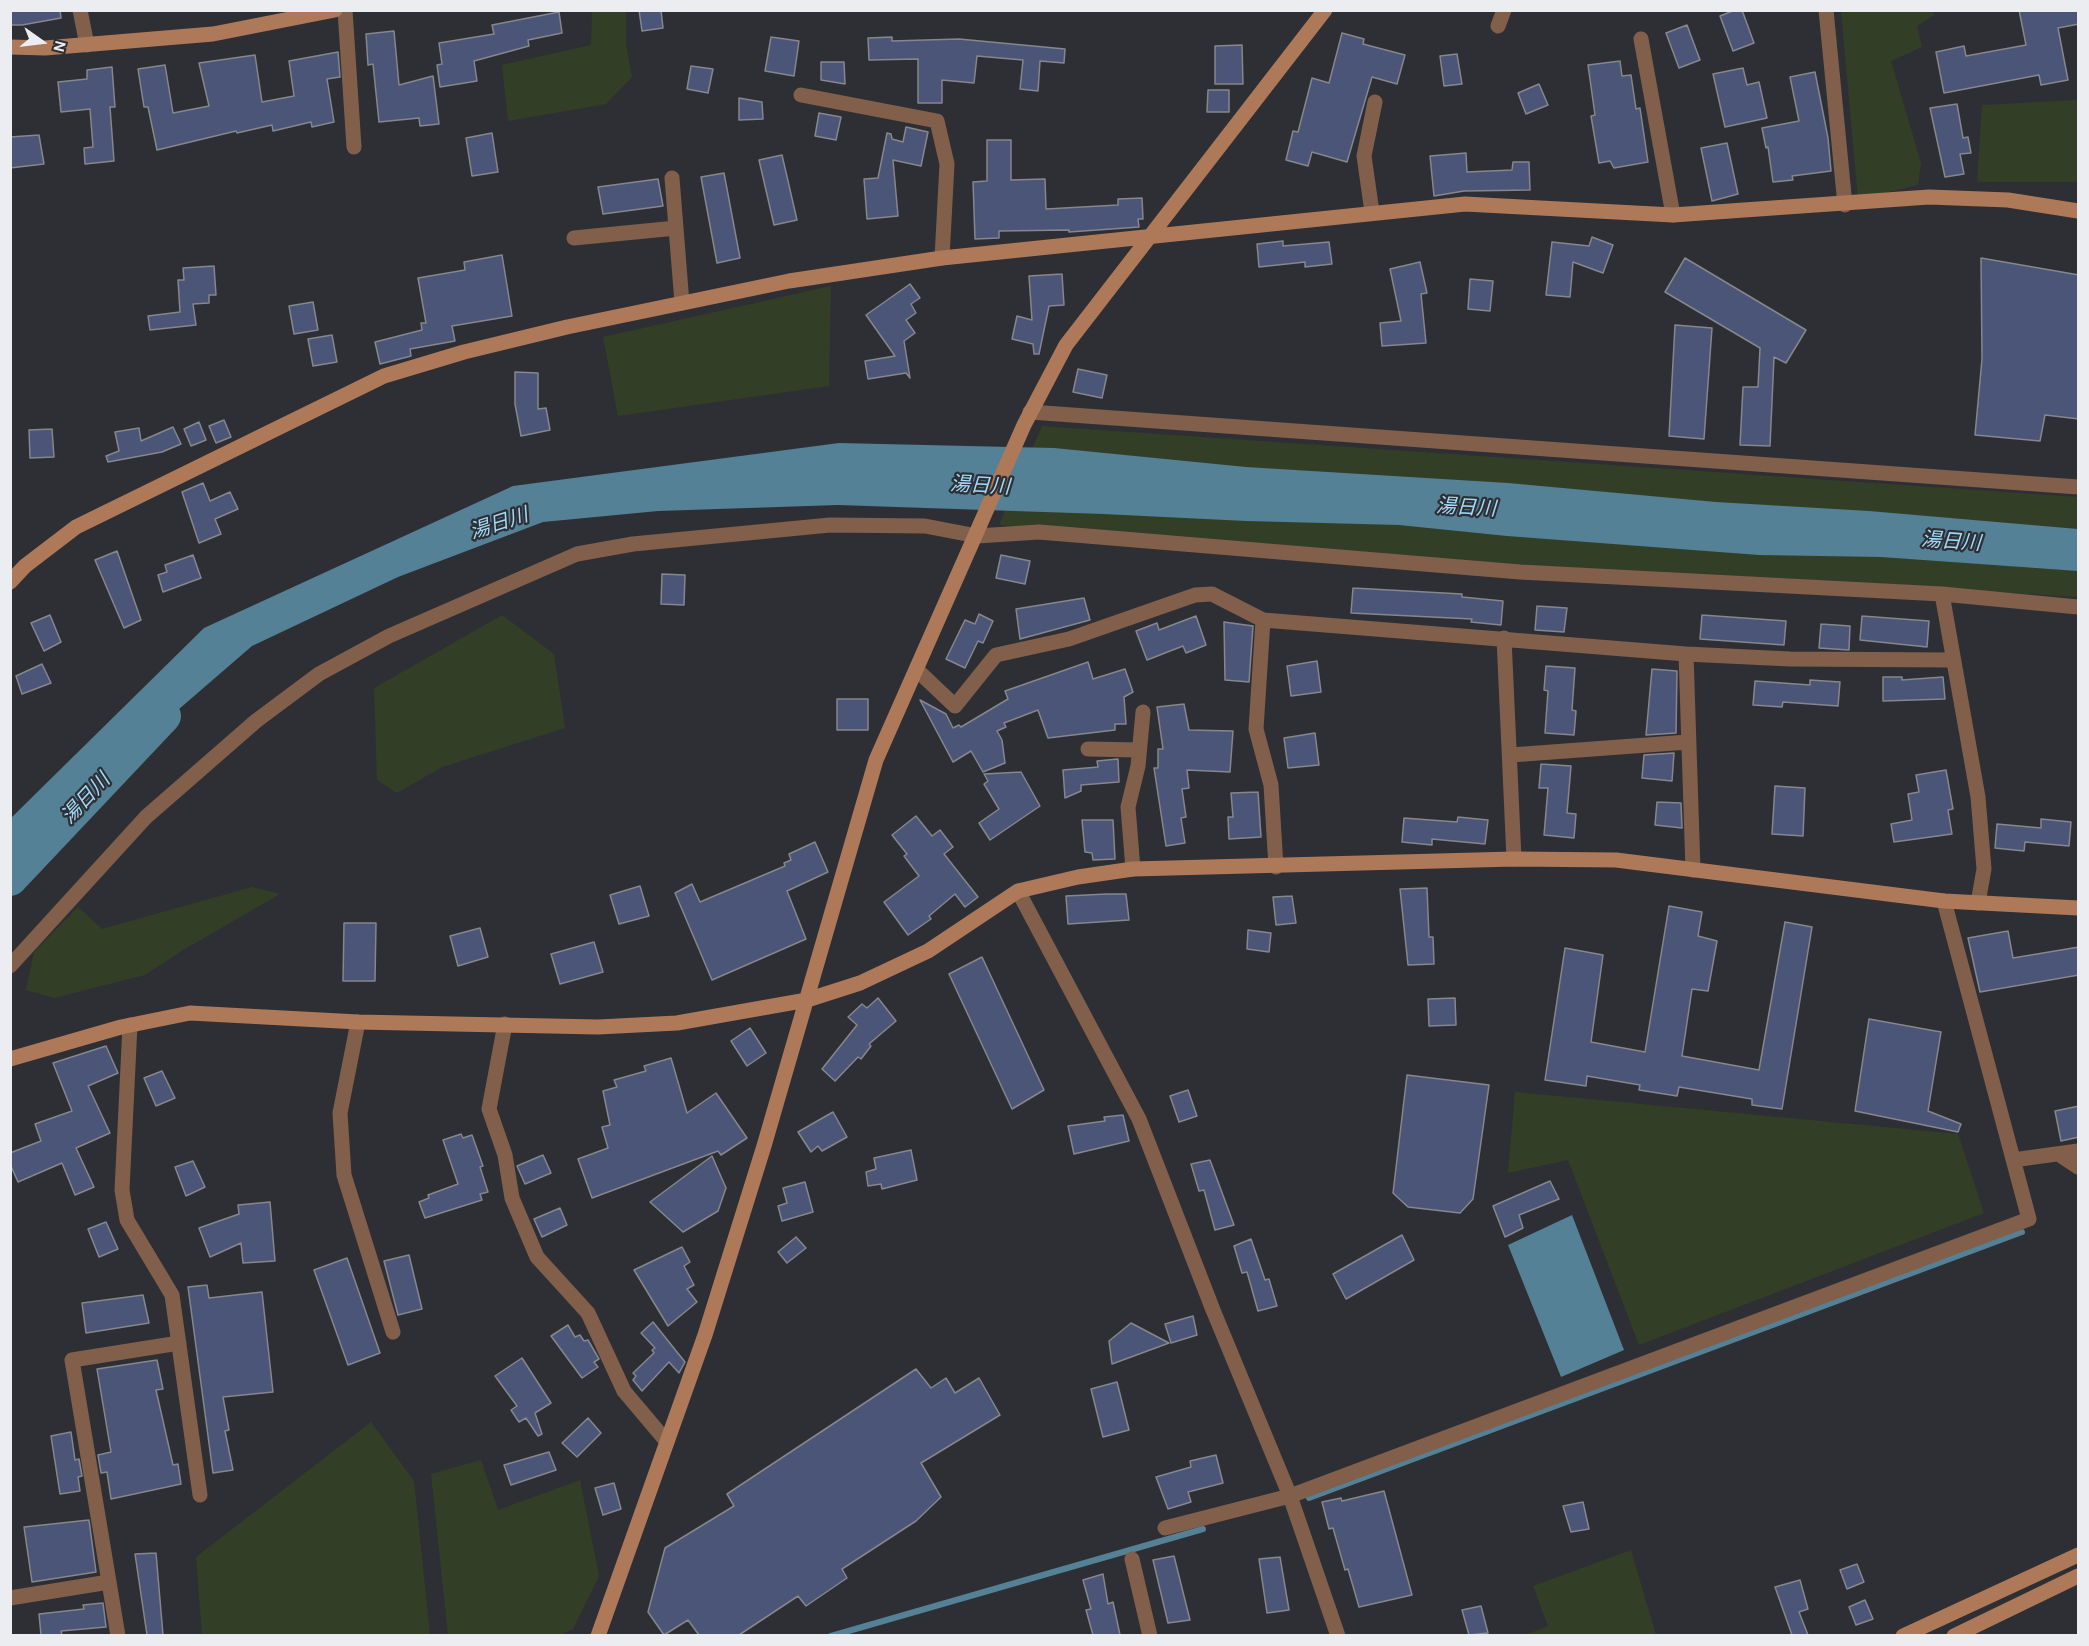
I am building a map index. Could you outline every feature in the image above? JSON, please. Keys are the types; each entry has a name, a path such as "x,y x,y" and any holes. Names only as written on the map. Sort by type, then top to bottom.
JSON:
{"street":[{"path":"80,10 87,45"},
{"path":"10,47 45,48 213,34 334,10"},
{"path":"345,10 354,147"},
{"path":"598,1635 708,1323 807,999 876,760 1027,419 1066,345 1325,10"},
{"path":"1498,26 1503,10"},
{"path":"1826,10 1845,205"},
{"path":"1641,39 1673,215"},
{"path":"801,95 937,121 947,164 942,258"},
{"path":"1372,212 1364,156 1375,102"},
{"path":"672,178 682,303"},
{"path":"10,582 25,566 76,527 384,376 475,349 789,281 942,258 1465,204 1673,215 1845,205 1929,197 2008,200 2079,211"},
{"path":"574,238 676,228"},
{"path":"1027,419 2079,487"},
{"path":"10,966 146,817 197,771 319,674 389,636 577,554 633,544 830,525 925,526 977,536 1039,532 1520,572 1942,594 2079,607"},
{"path":"917,670 955,706 996,655 1069,639 1195,595 1212,594 1263,620 1686,654 1791,659 1952,660"},
{"path":"1942,594 1978,797 1984,868 1978,903"},
{"path":"1263,620 1256,729 1271,785 1276,867"},
{"path":"1504,638 1514,859"},
{"path":"1686,654 1693,870"},
{"path":"1133,868 1128,807 1139,750 1143,712"},
{"path":"1511,755 1688,742"},
{"path":"1088,749 1139,750"},
{"path":"10,1059 130,1025 190,1013 358,1022 598,1027 677,1023 807,999 860,983 928,951 1018,891 1056,881 1133,868 1276,867 1514,859 1616,860 1944,901 2079,908"},
{"path":"1018,891 1139,1119 1213,1310 1290,1496 1338,1635"},
{"path":"1165,1528 1290,1496 2028,1219 1944,901"},
{"path":"358,1022 340,1113 344,1175 393,1332"},
{"path":"505,1024 489,1109 505,1155 512,1198 537,1257 588,1313 624,1390 667,1442"},
{"path":"130,1025 122,1190 127,1220 172,1295 200,1495"},
{"path":"2013,1160 2079,1151"},
{"path":"2060,1155 2079,1167"},
{"path":"118,1635 72,1360 178,1343"},
{"path":"1903,1635 2079,1555"},
{"path":"1132,1559 1150,1635"},
{"path":"1954,1635 2079,1576"},
{"path":"10,1599 109,1582"}],"green space":[{"path":"592,11 626,11 626,45 632,77 606,104 508,121 502,65 591,45"},
{"path":"1841,11 1933,11 1934,15 1917,26 1922,47 1891,61 1921,163 1918,185 1858,199"},
{"path":"2078,100 2078,182 1977,182 1982,105"},
{"path":"831,286 829,386 618,416 603,337"},
{"path":"1042,426 2078,497 2078,597 1926,588 1520,572 1255,545 999,525"},
{"path":"502,615 554,654 565,728 442,767 397,793 377,780 374,688"},
{"path":"252,887 280,894 183,950 145,975 54,998 26,990 34,952 78,907 102,929"},
{"path":"1515,1092 1958,1134 1984,1213 1639,1345 1568,1160 1508,1173"},
{"path":"371,1422 414,1481 430,1635 202,1635 196,1557"},
{"path":"481,1460 498,1510 580,1480 599,1576 573,1629 560,1635 448,1635 431,1474"},
{"path":"1631,1550 1656,1635 1525,1635 1548,1626 1533,1586"}],"water":[{"path":"839,443 1054,448 1246,467 1508,483 1716,502 1869,511 2078,529 2078,571 1881,557 1759,555 1507,536 1399,525 838,505 658,511 543,522 398,577 252,646 105,773 11,884 11,818 204,628 513,486"},
{"path":"1572,1215 1624,1350 1561,1377 1508,1245"}],"building":[{"path":"10,10 60,10 61,18 10,25"},
{"path":"639,10 661,10 663,28 642,31"},
{"path":"1735,10 1742,10 1754,43 1733,51 1720,16"},
{"path":"2019,10 2079,10 2079,24 2058,28 2068,80 2041,85 2039,75 1944,93 1936,52 1964,46 1966,56 2026,45"},
{"path":"559,12 562,33 528,40 529,46 474,61 477,81 440,87 437,65 442,64 439,43 494,34 492,25"},
{"path":"1687,25 1700,60 1679,68 1666,33"},
{"path":"394,31 399,85 433,76 439,124 420,126 419,118 379,122 373,64 368,65 366,34"},
{"path":"1342,33 1364,39 1363,44 1405,55 1397,84 1372,77 1347,162 1312,152 1308,166 1286,160 1293,131 1298,132 1312,78 1329,83"},
{"path":"771,37 799,41 794,76 765,71"},
{"path":"892,37 892,41 959,39 1065,49 1064,63 1040,61 1038,91 1020,89 1023,60 977,56 974,83 942,80 942,103 918,103 918,59 869,60 868,38"},
{"path":"1242,45 1243,84 1215,84 1215,46"},
{"path":"338,52 340,77 327,79 334,122 312,127 311,122 273,131 272,125 157,150 148,107 144,107 138,69 165,65 173,113 209,106 199,63 255,55 262,102 294,96 289,61"},
{"path":"1457,54 1462,84 1444,86 1440,56"},
{"path":"1620,61 1622,76 1631,75 1636,109 1640,108 1648,162 1614,168 1610,161 1599,163 1591,116 1595,115 1588,65"},
{"path":"821,62 844,62 845,84 821,80"},
{"path":"691,66 713,69 708,93 687,89"},
{"path":"112,67 115,107 110,107 114,161 85,164 84,148 93,147 90,109 61,112 58,82 87,79 87,70"},
{"path":"1743,68 1747,85 1759,82 1767,118 1725,127 1713,74"},
{"path":"1815,72 1828,138 1831,171 1792,176 1793,180 1773,182 1768,147 1766,148 1762,128 1799,121 1790,77"},
{"path":"1539,84 1548,105 1526,114 1518,93"},
{"path":"1208,90 1229,90 1229,112 1207,112"},
{"path":"739,98 762,102 763,119 739,120"},
{"path":"1957,104 1963,138 1968,137 1971,153 1960,154 1964,174 1945,177 1930,108"},
{"path":"819,113 841,117 836,140 815,136"},
{"path":"906,127 928,132 921,166 893,160 898,216 867,219 864,179 878,178 887,133 891,134 892,139 903,142"},
{"path":"492,133 498,172 472,176 466,138"},
{"path":"39,135 44,164 10,168 10,137"},
{"path":"987,140 1011,140 1011,180 1045,179 1046,209 1118,205 1118,199 1142,198 1143,219 1138,219 1139,227 1069,232 1069,230 999,231 999,238 975,239 973,182 987,181"},
{"path":"1727,143 1738,194 1712,201 1701,148"},
{"path":"1466,153 1467,172 1512,170 1513,162 1529,162 1530,190 1464,191 1434,196 1430,156"},
{"path":"782,155 797,220 774,225 759,160"},
{"path":"724,173 740,258 717,263 701,177"},
{"path":"658,179 663,206 603,214 598,187"},
{"path":"1592,237 1613,245 1603,273 1573,262 1570,297 1546,295 1552,242 1589,246"},
{"path":"1283,241 1283,246 1329,242 1332,264 1305,267 1305,262 1259,267 1257,244"},
{"path":"502,255 512,316 452,326 455,341 410,349 411,356 380,364 375,342 422,330 421,323 426,323 418,278 465,270 464,262"},
{"path":"1685,258 1806,330 1786,363 1774,357 1770,446 1740,445 1743,387 1758,387 1760,348 1665,292"},
{"path":"1981,258 2079,275 2079,419 2045,415 2040,441 1975,435 1982,359"},
{"path":"1420,262 1427,293 1421,294 1426,343 1382,346 1380,323 1401,321 1390,269"},
{"path":"214,266 216,295 209,295 209,303 193,304 196,325 150,330 148,316 180,312 178,280 184,280 183,268"},
{"path":"1062,274 1064,305 1049,306 1039,354 1034,354 1033,344 1012,339 1017,316 1032,320 1029,276"},
{"path":"1470,279 1493,281 1490,311 1468,309"},
{"path":"910,284 920,298 911,304 916,313 906,320 915,333 904,341 910,378 906,373 868,379 865,361 895,356 866,315"},
{"path":"313,302 318,330 294,334 289,306"},
{"path":"1675,325 1712,328 1704,439 1669,436"},
{"path":"332,335 337,362 313,366 308,339"},
{"path":"1078,369 1107,375 1102,398 1073,392"},
{"path":"515,372 538,373 538,409 546,408 550,430 521,436 515,404"},
{"path":"224,420 231,437 216,443 209,426"},
{"path":"199,422 206,440 191,446 184,429"},
{"path":"173,427 181,444 162,452 108,462 106,456 119,451 115,432 139,428 141,441"},
{"path":"52,429 54,457 30,458 29,430"},
{"path":"203,483 210,501 230,492 238,509 215,519 221,534 199,543 182,492"},
{"path":"117,551 141,620 124,628 95,560"},
{"path":"193,555 201,578 163,592 158,575 167,572 165,565"},
{"path":"1001,555 1030,561 1025,584 996,578"},
{"path":"662,574 685,575 684,605 661,604"},
{"path":"1353,588 1462,594 1462,597 1503,601 1501,625 1471,622 1472,619 1351,613"},
{"path":"1084,598 1090,620 1020,639 1016,609"},
{"path":"1537,606 1567,608 1564,632 1535,630"},
{"path":"979,614 993,621 983,643 978,641 965,668 946,659 965,620 975,624"},
{"path":"50,615 61,642 44,651 31,623"},
{"path":"1702,615 1786,621 1784,645 1700,639"},
{"path":"1196,616 1206,645 1186,653 1183,646 1147,660 1136,631 1157,623 1159,630"},
{"path":"1862,616 1929,621 1927,647 1860,640"},
{"path":"1224,622 1253,626 1249,682 1225,680"},
{"path":"1821,624 1850,626 1849,650 1819,648"},
{"path":"1317,661 1321,692 1291,696 1287,666"},
{"path":"1088,662 1093,679 1125,669 1133,692 1124,697 1126,724 1115,724 1115,730 1048,738 1038,710 1004,723 1006,727 997,731 1002,740 1005,763 983,772 971,751 953,762 920,700 946,714 953,728 959,725 961,727 1008,699 1005,691"},
{"path":"42,664 51,683 22,694 16,676"},
{"path":"1546,666 1575,668 1572,710 1576,711 1574,735 1545,733 1548,691 1544,690"},
{"path":"1652,669 1677,671 1676,733 1646,735"},
{"path":"1883,677 1902,677 1902,680 1943,677 1945,699 1883,701"},
{"path":"1810,680 1840,682 1838,706 1783,702 1782,707 1753,705 1755,681 1810,685"},
{"path":"837,699 868,699 868,730 837,730"},
{"path":"1184,704 1189,730 1233,731 1230,772 1187,770 1189,788 1182,789 1186,817 1181,818 1185,843 1166,846 1154,768 1158,768 1158,749 1163,749 1157,707"},
{"path":"1315,733 1319,765 1288,768 1284,738"},
{"path":"1674,753 1672,781 1642,778 1644,755"},
{"path":"1118,759 1119,782 1081,785 1081,791 1065,798 1063,770 1098,767 1097,761"},
{"path":"1541,764 1571,766 1567,813 1576,814 1574,838 1544,835 1548,788 1539,788"},
{"path":"1946,770 1953,809 1948,810 1952,834 1894,842 1891,824 1912,820 1908,794 1919,792 1916,775"},
{"path":"1021,772 1040,806 990,840 979,823 999,809 984,784 988,781 984,774"},
{"path":"1775,786 1805,788 1803,836 1772,834"},
{"path":"1258,792 1261,837 1229,839 1228,817 1233,817 1231,793"},
{"path":"1657,802 1681,803 1682,828 1655,825"},
{"path":"916,816 932,836 940,830 953,847 944,854 978,897 965,907 955,894 929,916 931,919 908,935 884,902 919,876 904,856 907,854 892,835"},
{"path":"1458,817 1488,820 1485,844 1432,839 1432,845 1402,842 1404,818 1457,822"},
{"path":"2041,819 2071,822 2069,846 2025,842 2024,851 1995,848 1997,824 2041,828"},
{"path":"1082,820 1113,820 1115,859 1093,860 1092,853 1085,852"},
{"path":"815,842 828,872 787,891 806,939 712,980 675,893 692,884 700,902 785,866 784,863 791,860 789,854"},
{"path":"640,886 649,916 619,924 610,895"},
{"path":"1427,888 1429,937 1433,937 1434,964 1408,965 1400,889"},
{"path":"1126,894 1129,920 1068,924 1066,896"},
{"path":"1292,896 1296,923 1276,925 1273,897"},
{"path":"1669,906 1702,912 1698,936 1717,941 1708,991 1692,989 1682,1056 1759,1070 1785,922 1812,927 1782,1109 1752,1105 1752,1099 1679,1087 1677,1096 1639,1090 1640,1085 1587,1076 1586,1086 1545,1080 1565,948 1603,955 1591,1042 1645,1052"},
{"path":"344,923 376,923 375,981 343,981"},
{"path":"480,928 488,957 458,966 450,936"},
{"path":"1248,930 1271,933 1269,952 1247,949"},
{"path":"2008,931 2013,958 2079,947 2079,975 1980,992 1968,938"},
{"path":"594,942 603,972 560,984 551,954"},
{"path":"982,957 1044,1090 1012,1109 949,974"},
{"path":"878,998 896,1021 869,1044 871,1046 861,1059 858,1057 835,1081 822,1069 857,1025 848,1017 862,1004 867,1008"},
{"path":"1455,998 1456,1025 1429,1026 1428,999"},
{"path":"1869,1019 1941,1032 1928,1111 1961,1124 1958,1132 1855,1111"},
{"path":"750,1028 766,1053 747,1066 731,1041"},
{"path":"106,1046 118,1073 88,1086 110,1133 76,1148 94,1187 75,1195 62,1163 18,1182 10,1164 10,1153 41,1141 35,1124 72,1111 53,1063"},
{"path":"671,1058 687,1113 716,1093 747,1138 721,1155 718,1151 592,1198 578,1159 608,1148 602,1127 610,1125 603,1091 617,1087 614,1080 646,1071 644,1066"},
{"path":"162,1071 175,1098 156,1106 144,1078"},
{"path":"1407,1075 1489,1085 1473,1199 1460,1213 1408,1207 1393,1193"},
{"path":"1188,1090 1197,1116 1179,1122 1170,1096"},
{"path":"2079,1106 2079,1137 2061,1141 2055,1111"},
{"path":"833,1112 847,1137 822,1151 818,1146 811,1152 798,1132"},
{"path":"1123,1115 1129,1141 1074,1154 1068,1126 1105,1121 1104,1117"},
{"path":"461,1134 463,1138 472,1135 483,1166 480,1167 488,1192 480,1194 482,1200 425,1218 419,1202 429,1198 428,1195 458,1184 443,1140"},
{"path":"911,1150 917,1180 882,1189 881,1184 868,1186 866,1172 876,1169 874,1158"},
{"path":"543,1155 551,1173 525,1184 517,1166"},
{"path":"712,1156 726,1188 718,1211 683,1232 650,1202"},
{"path":"1210,1160 1234,1225 1215,1230 1204,1190 1199,1191 1191,1164"},
{"path":"193,1161 205,1187 186,1196 175,1167"},
{"path":"1550,1181 1559,1199 1519,1215 1523,1228 1505,1237 1493,1206"},
{"path":"805,1182 813,1212 782,1221 778,1206 787,1203 783,1188"},
{"path":"270,1202 275,1261 243,1263 241,1243 210,1257 199,1228 239,1214 238,1205"},
{"path":"560,1208 567,1225 542,1237 534,1219"},
{"path":"106,1222 118,1249 99,1257 88,1229"},
{"path":"1402,1235 1414,1260 1346,1299 1333,1274"},
{"path":"796,1237 806,1248 787,1263 778,1252"},
{"path":"1251,1239 1265,1280 1269,1279 1277,1306 1258,1311 1247,1272 1242,1273 1234,1246"},
{"path":"682,1247 690,1262 684,1266 694,1285 687,1289 697,1302 668,1326 634,1270"},
{"path":"409,1255 422,1309 398,1315 384,1261"},
{"path":"347,1258 380,1353 348,1365 314,1270"},
{"path":"207,1285 209,1298 262,1292 273,1392 223,1397 229,1430 225,1431 233,1470 213,1473 188,1287"},
{"path":"143,1295 149,1323 86,1333 82,1303"},
{"path":"1193,1316 1197,1335 1171,1343 1165,1324"},
{"path":"653,1322 685,1362 679,1373 669,1362 642,1391 633,1380 636,1376 633,1373 654,1353 652,1350 655,1348 641,1333"},
{"path":"1131,1323 1169,1343 1112,1364 1109,1341"},
{"path":"568,1325 575,1337 580,1335 584,1341 588,1340 599,1359 594,1362 598,1367 582,1378 551,1336"},
{"path":"522,1358 551,1403 535,1413 542,1434 538,1436 526,1418 519,1422 511,1410 517,1406 495,1376"},
{"path":"157,1360 163,1389 156,1390 173,1465 178,1464 181,1484 111,1499 107,1472 101,1473 98,1455 111,1452 97,1369"},
{"path":"916,1369 931,1388 946,1378 955,1393 979,1378 1000,1415 921,1463 941,1497 916,1521 842,1569 847,1578 806,1606 798,1596 739,1635 699,1635 688,1620 664,1635 648,1612 665,1548 734,1506 727,1494"},
{"path":"1117,1382 1129,1430 1103,1437 1091,1389"},
{"path":"588,1418 601,1433 577,1457 562,1443"},
{"path":"71,1432 75,1460 79,1459 82,1476 78,1477 80,1491 60,1494 51,1436"},
{"path":"549,1452 556,1470 511,1485 504,1465"},
{"path":"1216,1455 1223,1483 1188,1492 1191,1502 1168,1509 1156,1477 1191,1467 1190,1461"},
{"path":"614,1483 621,1509 603,1515 595,1488"},
{"path":"1384,1491 1412,1595 1359,1607 1333,1528 1329,1529 1322,1502 1341,1498 1342,1501"},
{"path":"1583,1502 1589,1529 1571,1532 1563,1506"},
{"path":"89,1520 96,1572 32,1582 24,1527"},
{"path":"156,1553 163,1635 147,1635 135,1554"},
{"path":"1174,1556 1190,1620 1168,1623 1153,1560"},
{"path":"1280,1557 1289,1610 1267,1613 1259,1559"},
{"path":"1857,1564 1864,1582 1847,1589 1840,1570"},
{"path":"1103,1574 1108,1604 1113,1602 1120,1635 1093,1635 1086,1610 1091,1609 1083,1580"},
{"path":"1800,1580 1808,1609 1799,1612 1808,1635 1792,1635 1775,1587"},
{"path":"1865,1600 1873,1619 1856,1625 1849,1607"},
{"path":"103,1603 106,1627 61,1631 62,1635 41,1635 39,1614 84,1609 83,1605"},
{"path":"1481,1606 1488,1633 1469,1635 1462,1610"}],"waterway":[{"name":"湯日川","path":"10,879 164,716"},
{"path":"1309,1498 2022,1232"},
{"path":"831,1636 1203,1529"}]}
